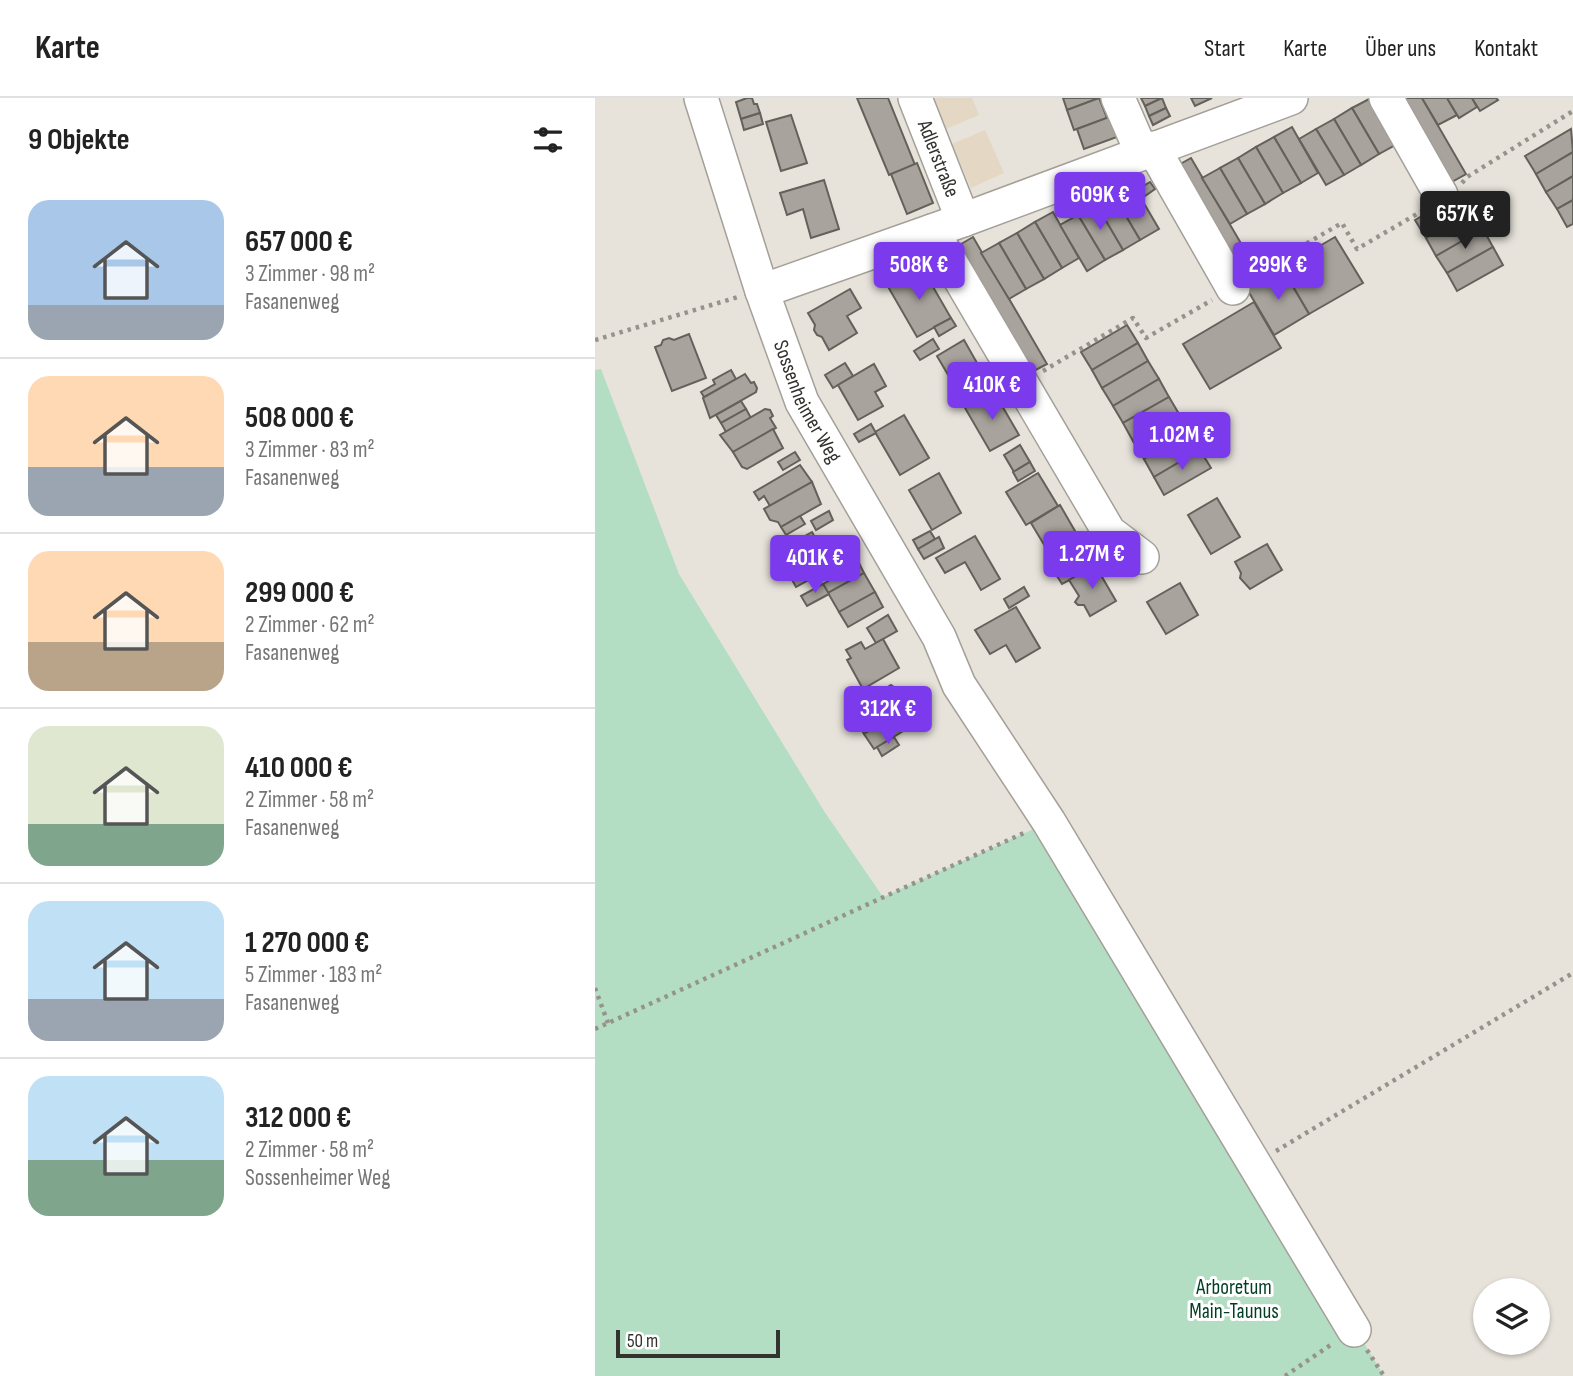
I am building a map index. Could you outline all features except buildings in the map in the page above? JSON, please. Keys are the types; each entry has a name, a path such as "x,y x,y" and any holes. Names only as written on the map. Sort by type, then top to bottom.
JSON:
{"street":[{"name":"Sossenheimer Weg","path":"701,98 762,291 802,402 939,637 959,685 1049,822 1354,1330"},
{"name":"Adlerstraße","path":"915,98 963,220"},
{"path":"1118,98 1233,288"},
{"path":"762,291 963,220 1291,98"},
{"path":"1386,98 1441,195"},
{"path":"932,231 1109,532 1142,556"}],"path":[{"path":"1021,383 1133,318 1146,338 1342,223 1357,248 1435,204 1441,195 1573,111"},
{"path":"595,340 762,291"},
{"path":"595,1029 1049,822"},
{"path":"1254,1164 1573,973"},
{"path":"595,988 608,1023"},
{"path":"1285,1376 1354,1330"}],"shaded area":[{"path":"932,98 972,98 979,115 946,129"},
{"path":"985,130 1004,173 971,188 952,144"}],"green space":[{"name":"Arboretum Main-Taunus","path":"601,369 679,574 824,811 883,897 1049,822 1384,1376 595,1376 595,370"}]}
